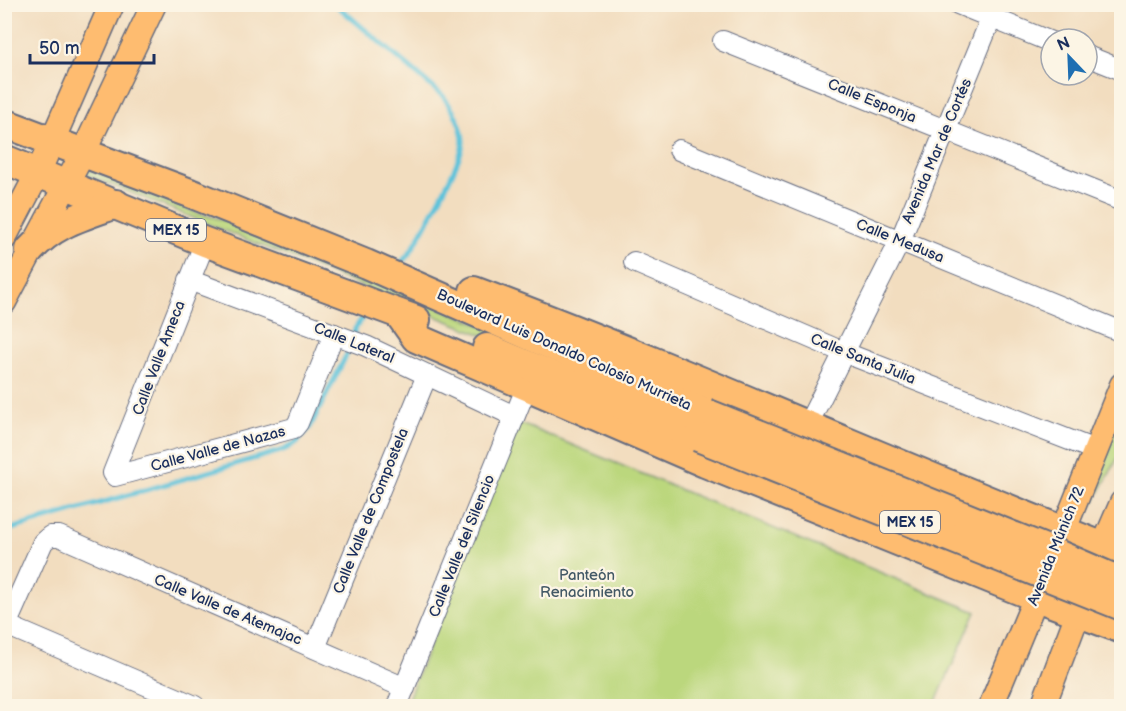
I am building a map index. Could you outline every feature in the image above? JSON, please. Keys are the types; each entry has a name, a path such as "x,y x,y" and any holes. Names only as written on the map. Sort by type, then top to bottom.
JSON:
{"highway":[{"name":"Boulevard Luis Donaldo Colosio Murrieta","path":"4,123 190,193 413,284 702,425 1122,606"},
{"name":"Boulevard Luis Donaldo Colosio Murrieta","path":"4,159 205,242 392,311 543,371 702,425 1039,546 1122,582"},
{"path":"30,250 43,236 61,225 116,204"},
{"path":"413,284 456,284 593,336 1112,551 1078,613"},
{"path":"392,311 416,338 705,463 1035,597 1122,629"},
{"path":"940,558 954,558 965,553 982,538 986,517 975,496"},
{"name":"Avenida Múnich 72","path":"1035,597 1063,532"}],"main road":[{"path":"4,238 38,173 112,4"},
{"path":"4,302 83,153 154,4"},
{"name":"Avenida Múnich 72","path":"1063,532 1122,385"},
{"path":"1112,551 1122,503"},
{"name":"Avenida Múnich 72","path":"991,706 1035,597"},
{"path":"1043,706 1078,613"}],"street":[{"path":"958,4 994,11 1039,35"},
{"name":"Avenida Mar de Cortés","path":"808,424 900,241 994,11"},
{"name":"Calle Esponja","path":"723,41 1122,201"},
{"path":"1099,61 1122,70"},
{"name":"Calle Medusa","path":"679,150 1122,332"},
{"name":"Calle Valle Ameca","path":"113,473 205,242"},
{"name":"Calle Santa Julia","path":"634,262 843,352 1095,450"},
{"name":"Calle Lateral","path":"189,280 349,340 514,416"},
{"name":"Calle Valle de Nazas","path":"113,473 117,476 294,428 349,340"},
{"name":"Calle Valle de Compostela","path":"315,648 426,375"},
{"name":"Calle Valle del Silencio","path":"397,706 527,386"},
{"name":"Calle Valle de Atemajac","path":"5,628 43,542 50,536 59,536 405,688"},
{"path":"5,628 195,706"}],"green space":[{"path":"85,168 197,213 220,219 776,444 502,343 80,172"},
{"path":"1121,394 1121,452 1079,530 1072,534"},
{"name":"Panteón Renacimiento","path":"519,423 976,612 934,706 405,706"}],"waterway":[{"path":"335,4 443,96 454,112 461,130 463,142 461,151 449,179 411,251 396,268"},
{"path":"353,337 355,329 367,311"},
{"path":"4,531 284,450 297,442 310,427 351,346"}]}
